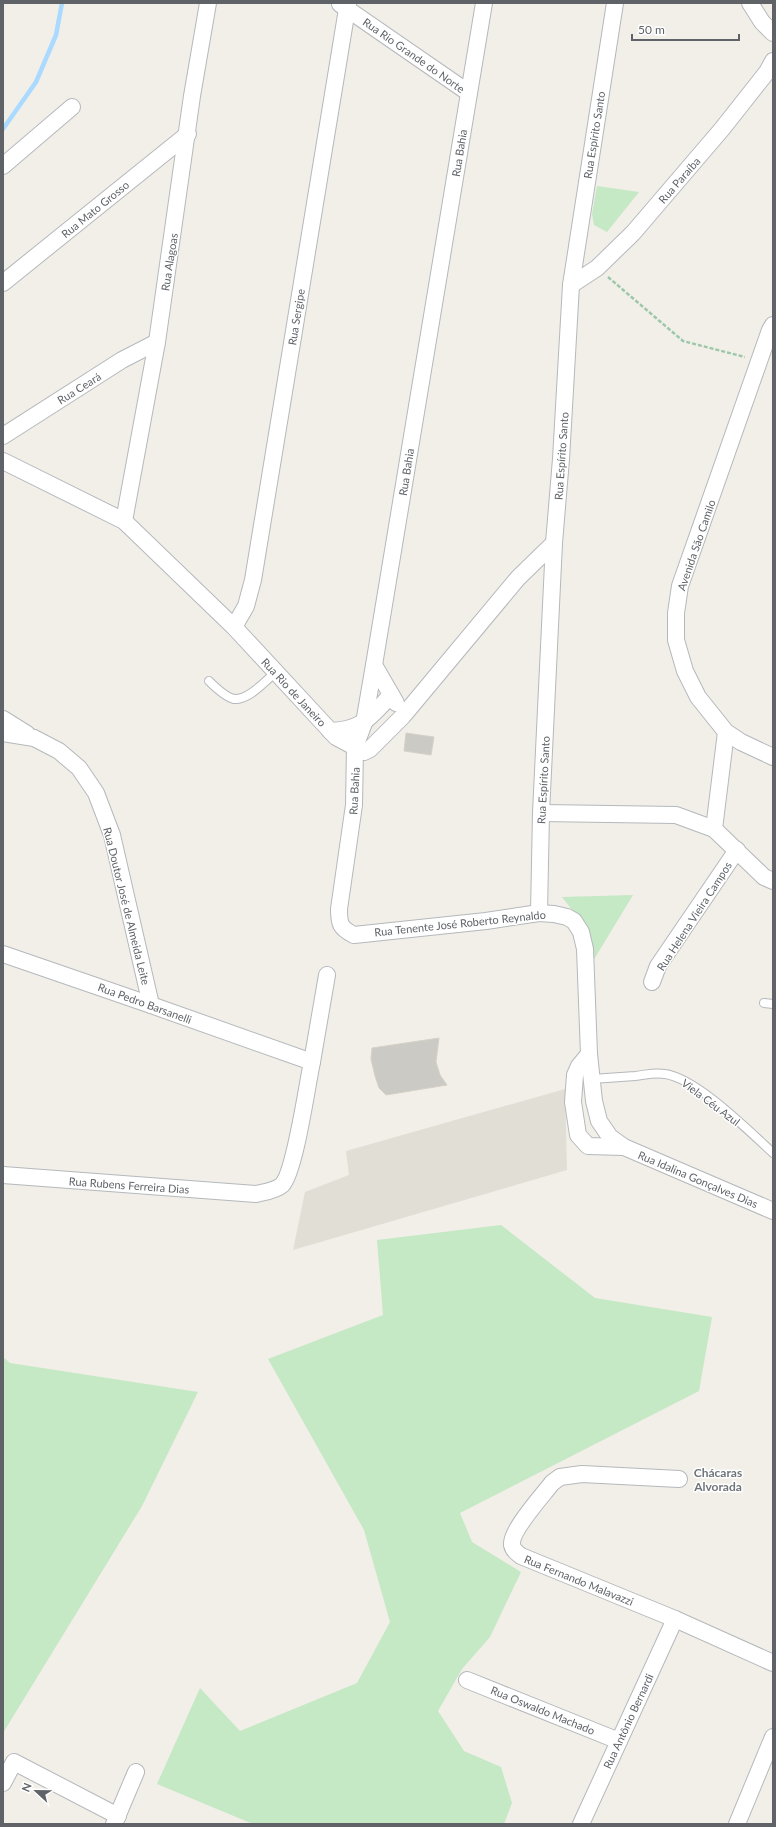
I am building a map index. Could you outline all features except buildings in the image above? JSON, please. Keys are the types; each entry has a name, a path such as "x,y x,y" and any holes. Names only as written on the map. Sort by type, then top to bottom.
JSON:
{"street":[{"name":"Rua Alagoas","path":"124,521 157,342 188,134 192,96 208,3"},
{"name":"Rua Bahia","path":"354,935 344,930 339,922 339,909 354,805 355,747 364,723 484,3"},
{"name":"Rua Espírito Santo","path":"539,913 541,813 554,543 561,459 571,284 615,3"},
{"path":"750,3 762,22 773,33"},
{"name":"Rua Rio Grande do Norte","path":"345,5 469,93"},
{"name":"Rua Sergipe","path":"234,627 246,606 253,580 345,5"},
{"name":"Rua Paraíba","path":"571,284 597,268 633,233 722,128 767,72 773,61"},
{"path":"3,166 72,107"},
{"name":"Rua Mato Grosso","path":"3,283 188,134"},
{"name":"Avenida São Camilo","path":"773,325 680,586 676,613 676,640 685,670 698,697 726,732 741,742 773,757"},
{"name":"Rua Ceará","path":"3,436 122,360 157,342"},
{"name":"Rua Rio de Janeiro","path":"3,461 124,521 234,627 330,731 343,742 364,752 370,749 403,716 518,578 554,543"},
{"path":"374,664 403,716"},
{"path":"330,731 351,730 364,723 391,695"},
{"path":"3,719 34,738"},
{"path":"714,829 726,732"},
{"path":"3,733 34,738"},
{"name":"Rua Doutor José de Almeida Leite","path":"34,738 60,751 78,768 96,793 112,835 151,1005"},
{"path":"541,813 676,815 714,829 738,850 764,877 773,881"},
{"name":"Rua Helena Vieira Campos","path":"652,982 658,966 738,850"},
{"name":"Rua Tenente José Roberto Reynaldo","path":"354,935 486,921 539,913 566,917 574,921 581,932 585,949 589,1054"},
{"name":"Rua Pedro Barsanelli","path":"3,954 151,1005 287,1055 312,1062"},
{"path":"312,1062 327,975"},
{"name":"Rua Idalina Gonçalves Dias","path":"589,1054 594,1101 599,1120 610,1137 624,1147 773,1211"},
{"name":"Rua Idalina Gonçalves Dias","path":"589,1054 579,1066 575,1075 573,1102 578,1135 588,1146 624,1147"},
{"name":"Rua Rubens Ferreira Dias","path":"3,1175 256,1194 270,1191 282,1184 291,1168 312,1062"},
{"name":"Rua Fernando Malavazzi","path":"679,1479 582,1474 560,1477 552,1483 514,1533 512,1546 521,1556 675,1619 773,1662"},
{"name":"Rua Antônio Bernardi","path":"581,1824 675,1619"},
{"name":"Rua Oswaldo Machado","path":"467,1680 619,1741"},
{"path":"737,1824 773,1737"},
{"path":"3,1783 14,1762 116,1820 136,1772"}],"lane":[{"path":"209,681 221,692 234,699 243,698 276,672"},
{"path":"764,1003 773,1004"},
{"name":"Viela Céu Azul","path":"592,1079 654,1074 666,1074 678,1078 689,1083 726,1111 773,1153"}],"path":[{"path":"597,268 683,342 759,361"}],"shaded area":[{"path":"565,1089 567,1170 293,1250 305,1192 349,1175 346,1151"}],"green space":[{"path":"597,186 639,192 607,232 594,225 592,214"},
{"path":"633,895 593,961 583,924 562,897"},
{"path":"501,1225 595,1298 712,1317 699,1391 460,1513 472,1542 521,1572 490,1637 462,1669 438,1711 464,1751 501,1767 512,1803 504,1824 253,1824 157,1784 200,1688 240,1731 357,1683 390,1622 364,1530 268,1359 383,1315 377,1240"},
{"path":"3,1357 10,1363 198,1392 142,1506 3,1733"}],"waterway":[{"path":"3,129 36,82 56,35 62,3"}],"district":[{"name":"Chácaras Alvorada","path":"718,1479"}]}
